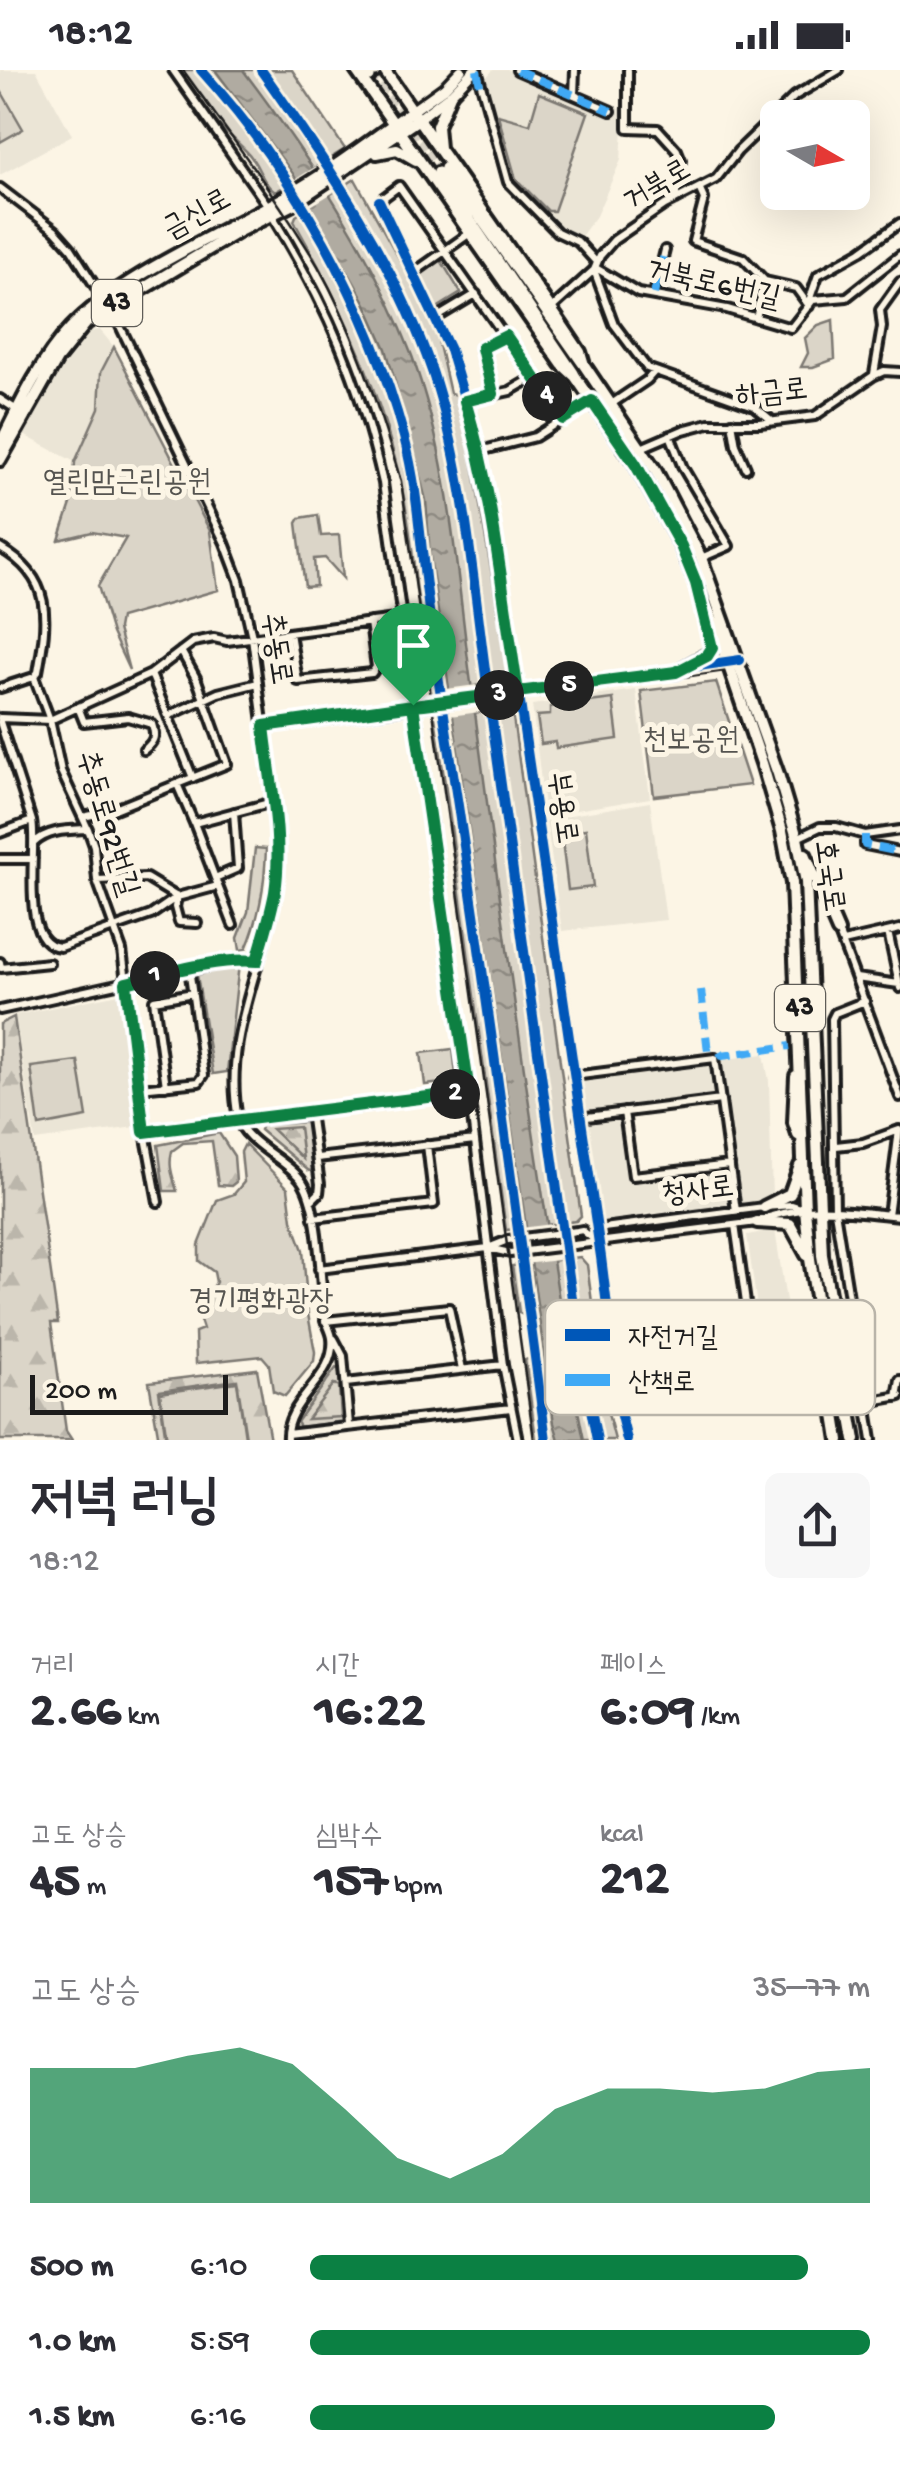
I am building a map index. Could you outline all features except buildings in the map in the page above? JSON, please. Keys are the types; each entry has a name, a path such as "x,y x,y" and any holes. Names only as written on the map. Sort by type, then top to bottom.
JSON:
{"main road":[{"name":"호국로","path":"356,70 374,73 414,116 470,233 636,465 681,546 734,662 797,838 808,896 818,1210 830,1300"},
{"name":"호국로","path":"374,73 398,128 421,163 442,168 580,352 584,365 672,499 702,558 789,861 796,912 805,1209 817,1300"},
{"path":"442,168 436,136 450,96"},
{"name":"43","path":"347,164 414,116"},
{"name":"43","path":"360,161 398,128"},
{"name":"43","path":"347,164 393,148 421,163"},
{"name":"금신로","path":"0,444 79,330 106,303 239,232 347,164"},
{"name":"금신로","path":"0,460 21,412"},
{"path":"676,672 707,656 712,648 696,583"},
{"path":"797,838 838,933"},
{"path":"789,861 808,896 838,933"},
{"path":"810,952 816,925 823,921 838,933"},
{"path":"799,1169 794,1108 796,1066 801,1056"},
{"path":"764,1207 790,1194 804,1156"},
{"path":"757,1222 790,1224 810,1259"},
{"name":"호국로","path":"835,1415 839,1440"},
{"name":"호국로","path":"852,1415 855,1440"}],"street":[{"path":"173,70 270,211 306,271 360,391 385,492 503,1365 518,1440"},
{"path":"414,116 461,70"},
{"path":"414,116 450,96 476,70"},
{"name":"거북로6번길","path":"476,70 508,182 557,232 578,242 595,267 629,290 791,328 811,303 847,297 900,255"},
{"path":"518,70 611,111"},
{"path":"574,95 575,70"},
{"path":"628,70 628,128 658,129 677,150 681,168 675,200"},
{"name":"거북로","path":"550,308 556,307 595,267 614,240 675,200 716,179 756,132 795,96 839,70"},
{"name":"호국로","path":"442,168 584,365"},
{"name":"호국로","path":"442,168 575,376"},
{"name":"부용로","path":"445,250 399,186 379,201 436,318 480,451 607,1300"},
{"name":"추동로","path":"0,188 56,230 106,303 226,543 244,598 264,726 277,847 274,893 240,1032 236,1067 238,1120"},
{"path":"699,188 704,200 693,240 742,258 765,281 796,288 811,303"},
{"name":"거북로6번길","path":"811,303 810,293 818,275 900,223"},
{"path":"414,272 470,233"},
{"path":"445,250 563,419"},
{"path":"654,294 664,250"},
{"path":"595,267 614,324 641,361 654,371 754,406 771,419"},
{"path":"756,318 765,281"},
{"path":"873,376 882,327 880,310 900,282"},
{"path":"436,318 476,294"},
{"path":"493,394 482,348 506,336"},
{"path":"610,404 654,371"},
{"name":"하금로","path":"640,448 709,423 815,416 873,376 900,372"},
{"path":"465,401 510,391 534,377"},
{"path":"0,399 21,412"},
{"path":"480,451 535,437 592,401"},
{"path":"732,422 746,468"},
{"path":"670,434 684,468 729,546 702,558"},
{"path":"0,548 24,562 42,594 45,608 41,656 34,677 50,720 0,720 32,821 32,904 47,944 60,947 116,930 238,868 234,812"},
{"name":"추동로92번길","path":"158,1202 144,1132 116,930 97,880 94,846 61,771 50,720 150,674 206,638 227,641 403,618"},
{"path":"290,632 298,680 372,673 376,667 370,622"},
{"path":"83,817 110,811 228,764 182,651"},
{"path":"264,726 734,662"},
{"path":"150,674 193,778"},
{"path":"1,687 34,677"},
{"path":"168,716 258,683"},
{"path":"78,707 84,722 128,717 152,724 156,735 144,750"},
{"path":"177,784 233,924"},
{"path":"194,822 273,802"},
{"path":"0,833 32,821"},
{"path":"797,838 820,827 865,835 900,830"},
{"path":"34,843 40,837 65,830 88,829"},
{"path":"865,835 865,845 900,852"},
{"path":"0,858 33,859"},
{"path":"97,880 146,878 177,897"},
{"path":"177,897 179,922 197,923"},
{"path":"900,929 838,933 900,1096"},
{"path":"856,978 899,986 888,932"},
{"path":"0,1010 190,968 257,961"},
{"path":"0,962 1,968 48,963"},
{"path":"140,1088 199,1082 204,1075 190,968"},
{"path":"166,1086 154,1000 193,994"},
{"path":"850,1300 835,1211 832,1019 834,1013 865,1001"},
{"path":"573,1076 715,1058 736,1210"},
{"path":"144,1132 469,1092"},
{"path":"579,1118 721,1100"},
{"path":"310,1112 319,1193 310,1202"},
{"path":"624,1112 633,1176 730,1165"},
{"path":"238,1120 249,1135 300,1178 310,1202 325,1321 343,1356 350,1425"},
{"path":"836,1146 863,1143 900,1130 888,1215"},
{"path":"317,1158 475,1140"},
{"path":"312,1218 434,1204 427,1145"},
{"name":"청사로","path":"596,1229 792,1205 900,1216"},
{"name":"청사로","path":"488,1248 510,1253 757,1222 805,1209"},
{"path":"735,1225 746,1300"},
{"path":"319,1269 488,1248 508,1240 582,1230 598,1242"},
{"path":"325,1321 449,1308 462,1369"},
{"path":"332,1335 324,1368 290,1417 287,1437 350,1425 511,1408"},
{"path":"346,1383 503,1365"},
{"path":"899,1397 900,1380"},
{"name":"부용로","path":"623,1415 627,1440"},
{"path":"868,1415 872,1440"}],"shaded area":[{"path":"0,70 36,70 72,135 0,175"},
{"path":"493,70 509,70 608,113 614,105 624,111 621,160 596,216 582,235 559,227 512,181 485,90 484,80"},
{"path":"100,330 114,347 101,372 99,408 75,462 22,434 66,363 92,331"},
{"path":"636,690 650,798 545,815 532,705"},
{"path":"650,802 666,920 562,931 546,819"},
{"path":"119,994 135,1127 35,1141 15,1015"},
{"path":"764,1054 769,1081 772,1200 739,1205 720,1060"},
{"path":"709,1066 713,1099 587,1113 583,1082"},
{"path":"620,1117 629,1182 726,1169 731,1206 645,1214 600,1224 586,1121"},
{"path":"775,1230 786,1300 756,1300 747,1235"}],"green space":[{"path":"168,70 292,70 345,149 275,192 247,152"},
{"path":"0,89 23,129 0,142"},
{"path":"539,93 588,113 554,211 548,211 516,179 498,115 530,124"},
{"path":"355,179 414,286 438,340 450,393 457,395 466,424 510,680 506,682 433,691 427,608 419,608 406,507 395,457 373,387 345,319 294,221"},
{"path":"439,257 461,293 437,308 416,272"},
{"path":"833,320 835,359 801,367 808,353 805,338 818,325"},
{"name":"열린맘근린공원","path":"114,347 210,531 218,590 120,618 118,629 129,670 112,633 98,586 126,538 92,532 59,540 72,501 75,462 99,408 101,372"},
{"path":"318,515 321,536 339,535 343,578 325,558 314,559 316,586 305,587 297,523 300,518"},
{"name":"천보공원","path":"716,682 750,785 654,796 641,691"},
{"path":"613,699 618,739 556,748 555,742 541,744 537,716 550,715 550,707"},
{"path":"503,709 513,717 581,1216 576,1221 506,1230 436,718"},
{"path":"586,829 593,887 568,890 561,832"},
{"path":"255,848 266,849 263,888 251,937 246,949 240,950 238,938 248,912"},
{"path":"239,964 227,1072 213,1074 197,975"},
{"path":"14,1017 58,1323 51,1323 66,1431 72,1440 0,1440 0,1024"},
{"path":"453,1049 456,1075 451,1082 425,1085 421,1053"},
{"path":"78,1061 87,1117 39,1126 31,1067"},
{"path":"307,1122 312,1170 309,1171 260,1130 262,1125"},
{"path":"299,1127 303,1159 272,1129"},
{"path":"219,1133 234,1156 236,1182 231,1186 218,1185 212,1141 183,1143 172,1151 171,1157 177,1191 164,1191 158,1145"},
{"name":"경기평화광장","path":"245,1144 288,1188 292,1220 303,1250 314,1361 285,1396 273,1391 269,1364 262,1356 196,1363 195,1332 203,1329 193,1299 208,1296 216,1282 214,1272 199,1261 199,1245 217,1200 234,1194 244,1182 241,1152"},
{"path":"580,1257 587,1265 592,1300 545,1300 545,1415 608,1415 615,1440 536,1440 525,1360 531,1358 512,1266"},
{"path":"336,1368 340,1370 345,1421 300,1427 297,1422"},
{"path":"257,1369 270,1440 240,1440 246,1438 237,1380 159,1391 166,1440 159,1440 149,1382"},
{"path":"237,1382 245,1437 167,1440 160,1393"},
{"path":"334,1384 339,1387 341,1417 307,1419"}],"water":[{"path":"215,70 243,70 359,243 412,356 436,436 451,518 526,1083 560,1300 545,1300 545,1360 430,556 426,501 386,349 365,302 293,174"},
{"path":"553,1415 579,1415 584,1440 559,1440"}],"pier":[{"path":"318,165 334,192 306,209 291,182"},
{"path":"476,685 480,712 450,716 446,689"},
{"path":"552,1224 558,1260 525,1264 521,1228"}],"tunnel":[{"path":"376,72 445,168"},
{"path":"370,77 438,172"}],"tram line":[{"path":"183,70 253,167 332,291 365,371 401,481 534,1440"}],"marked path":[{"path":"477,70 481,90"},
{"path":"517,70 611,111"},
{"path":"654,294 665,250"},
{"path":"865,835 865,845 900,852"},
{"path":"701,990 708,1052"},
{"path":"720,1052 722,1056 790,1046"}],"cycle path":[{"path":"201,70 267,152 324,242 370,338 404,437 416,496 546,1440"},
{"path":"261,70 334,177 379,252 417,331 444,411 468,533 573,1300"},
{"path":"379,201 450,350 480,451 493,518 606,1300"},
{"path":"510,693 740,660"},
{"path":"592,1415 597,1440"},
{"path":"621,1415 627,1440"}],"route":[{"path":"413,705 264,726 277,831 277,864 257,961 190,968 126,983 144,1132 469,1092 413,705 518,692 493,518 465,401 493,394 482,348 506,336 563,419 592,401 636,465 681,546 696,583 712,648 700,661 676,672 510,694 413,705"}]}
